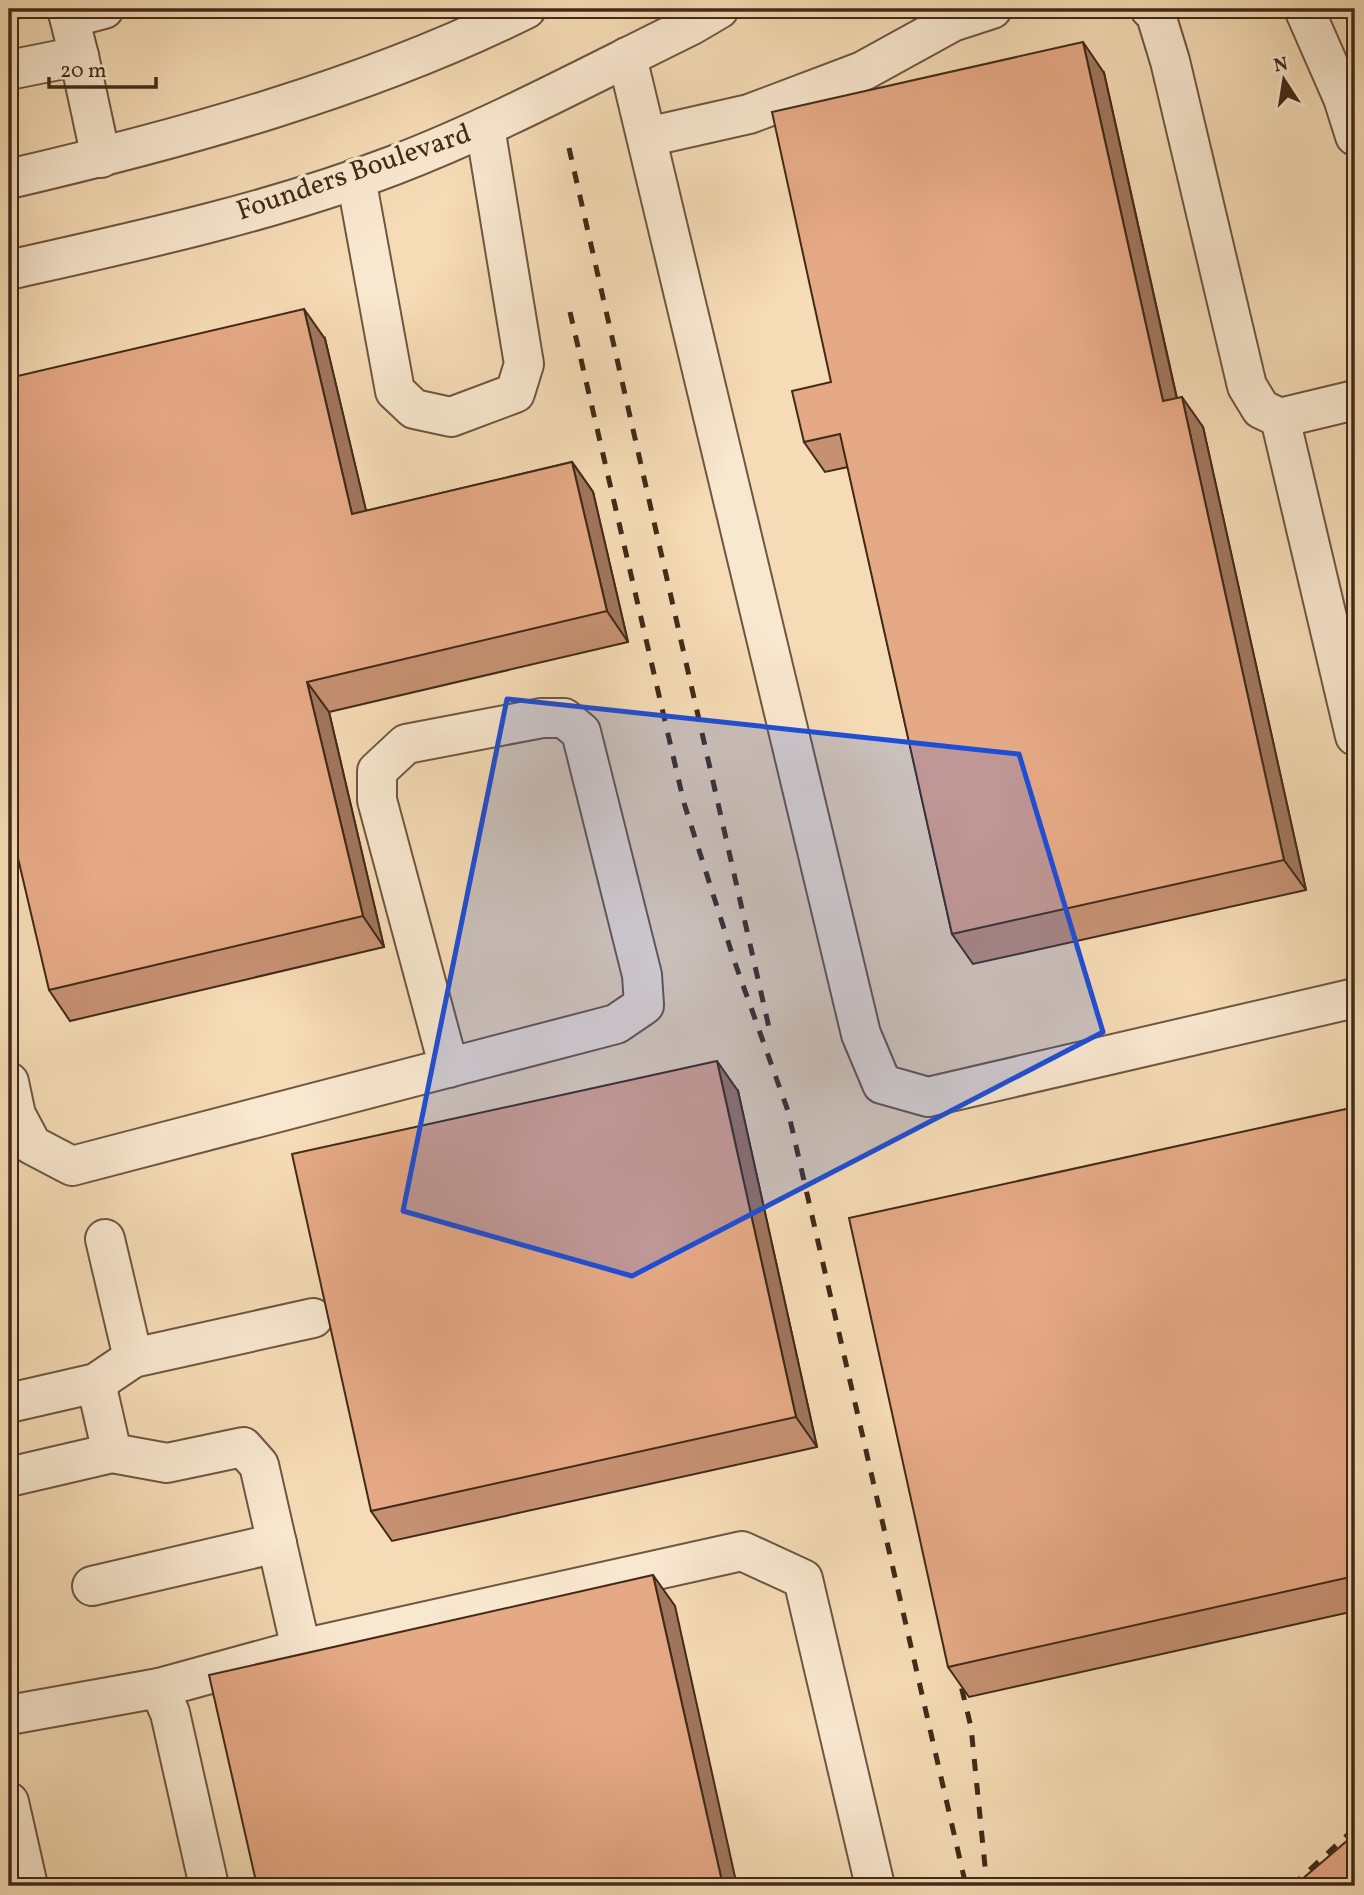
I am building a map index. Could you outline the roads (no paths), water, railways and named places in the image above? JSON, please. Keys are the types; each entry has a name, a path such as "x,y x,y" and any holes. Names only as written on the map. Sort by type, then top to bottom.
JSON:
{"street":[{"path":"9,179 101,158 354,80 480,32 526,9"},
{"name":"Founders Boulevard","path":"9,271 163,236 356,178 485,127 719,9"},
{"path":"647,137 749,114 863,71 952,22 992,9"},
{"path":"1150,9 1155,12 1170,61 1247,386 1261,409 1280,418 1355,400"},
{"path":"1304,9 1343,98 1355,136"},
{"path":"80,12 79,56 101,158"},
{"path":"9,70 79,56"},
{"path":"627,57 861,1034 881,1084 928,1097 1355,998"},
{"path":"356,178 395,391 414,409 451,417 515,393 524,363 485,127"},
{"path":"1280,418 1355,736"},
{"path":"9,1082 16,1115 32,1145 72,1166 449,1068 616,1024 644,1005 642,975 582,732 564,718 542,718 406,744 377,771 377,800 449,1068"},
{"path":"105,1240 133,1358"},
{"path":"9,1403 96,1382 133,1358 313,1318"},
{"path":"96,1382 112,1453"},
{"path":"9,1477 112,1453 167,1463 243,1447 259,1465 301,1649"},
{"path":"92,1586 277,1543"},
{"path":"9,1715 159,1688 301,1649 742,1551 803,1579 875,1886"},
{"path":"159,1688 170,1713 209,1886"},
{"path":"9,1802 28,1886"}],"railway":[{"path":"569,148 770,1032"},
{"path":"570,312 684,803 734,960 788,1111 966,1886"},
{"path":"956,1665 971,1727 987,1886"},
{"path":"1292,1886 1355,1828"}]}
